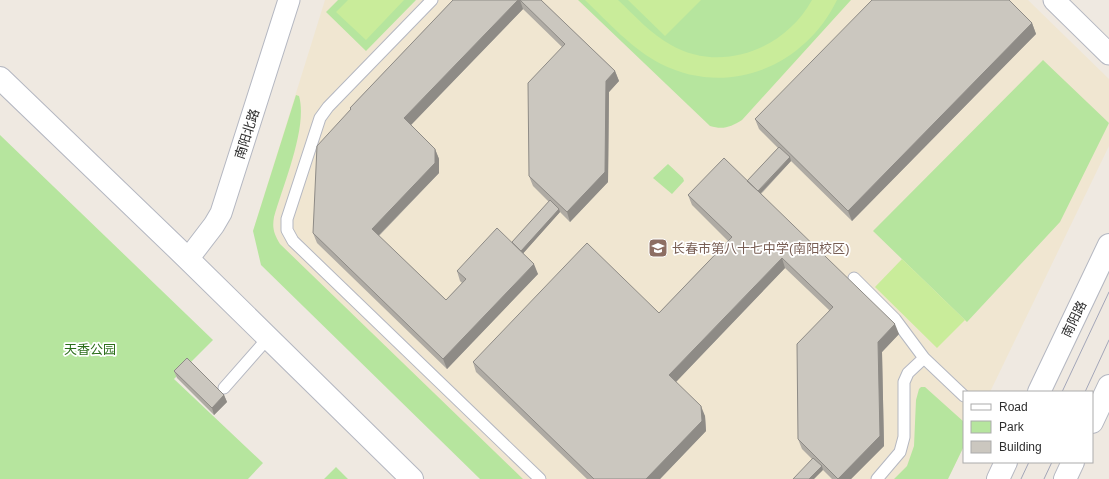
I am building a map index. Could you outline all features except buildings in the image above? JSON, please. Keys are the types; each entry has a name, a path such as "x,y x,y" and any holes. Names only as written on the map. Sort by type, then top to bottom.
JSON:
{"street":[{"name":"南阳北路","path":"188,259 214,225 221,213 289,0"},
{"path":"1054,0 1109,54"},
{"path":"0,78 188,259 412,479"},
{"name":"南阳路","path":"1039,391 1109,245"},
{"path":"1093,420 1109,386"},
{"path":"998,479 1006,463"},
{"path":"1065,479 1073,463"}],"lane":[{"path":"432,0 328,107 320,118 287,219 286,230 293,241 540,479"},
{"path":"854,278 895,319 924,358 963,395"},
{"path":"224,388 268,338"},
{"path":"877,479 900,452 904,437 904,382 908,373 924,358"}],"shaded area":[{"name":"长春市第八十七中学(南阳校区)","path":"325,0 1028,0 1109,79 1109,146 990,391 963,391 963,448 948,479 482,479 253,231"}],"green space":[{"path":"338,0 416,0 366,51 326,12"},
{"path":"348,0 404,0 366,40 336,12"},
{"path":"578,0 851,0 742,120 730,126 719,128 710,126"},
{"path":"585,0 618,0 643,24 664,41 691,53 711,57 731,56 750,52 769,43 786,32 800,17 812,0 837,0 823,23 806,43 785,58 762,70 738,76 713,78 687,74 650,58 621,35"},
{"path":"628,0 701,0 665,36"},
{"path":"1043,60 1109,123 1060,222 967,322 873,231"},
{"path":"296,95 299,96 301,109 300,123 293,156 273,221 274,231 280,244 523,479 480,479 261,265 253,231"},
{"name":"天香公园","path":"0,135 213,340 174,379 263,463 248,479 0,479"},
{"path":"668,164 683,178 684,181 672,194 653,178"},
{"path":"902,259 965,320 937,348 875,287"},
{"path":"921,387 925,387 963,421 963,448 948,479 894,479 907,466 914,446 916,400"},
{"path":"336,467 348,479 324,479"}],"tram line":[{"path":"1062,391 1109,292"},
{"path":"1085,391 1109,340"},
{"path":"1021,479 1029,463"},
{"path":"1044,479 1052,463"}],"place":[{"name":"长春市第八十七中学(南阳校区)","path":"658,248"}]}
